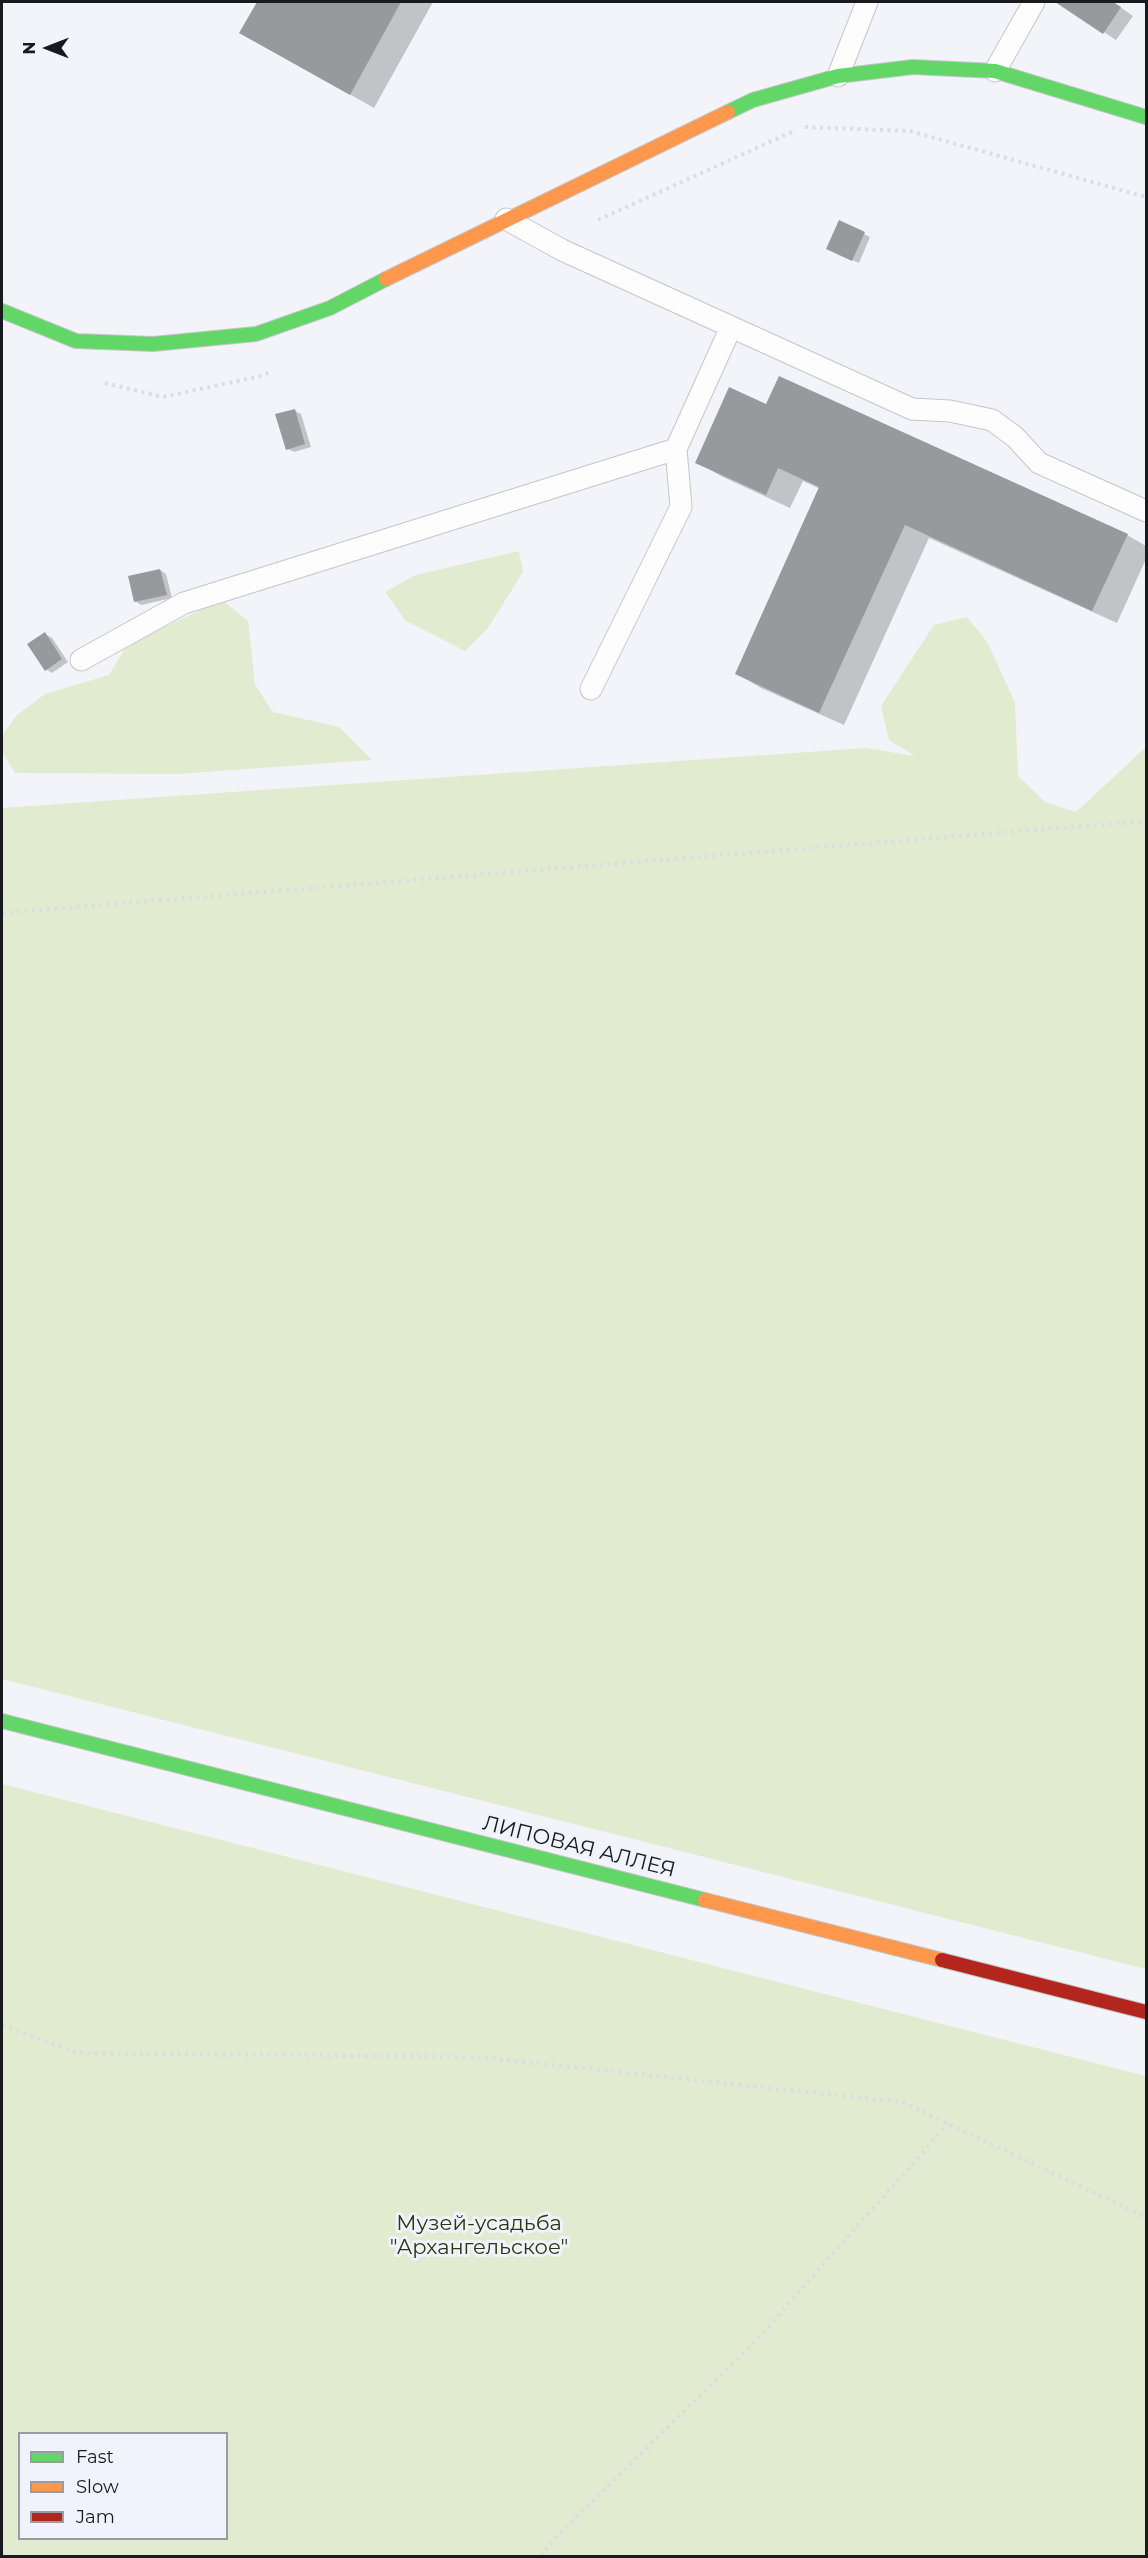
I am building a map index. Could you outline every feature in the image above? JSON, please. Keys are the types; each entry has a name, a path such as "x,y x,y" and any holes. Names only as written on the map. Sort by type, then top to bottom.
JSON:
{"street":[{"path":"2,311 76,341 153,344 256,334 330,308 506,219 753,100 838,76 913,67 995,71 1146,117"},
{"name":"ЛИПОВАЯ АЛЛЕЯ","path":"2,1721 1146,2012"}],"lane":[{"path":"838,76 867,2"},
{"path":"995,71 1034,2"},
{"path":"506,219 562,250 912,409 950,411 992,420 1015,437 1039,463 1146,512"},
{"path":"591,689 681,507 676,449 731,327"},
{"path":"81,660 184,603 676,449"}],"path":[{"path":"2,913 1146,821"},
{"path":"2,2026 80,2053 478,2057 902,2102 1146,2217"},
{"path":"541,2556 556,2536 751,2346 948,2124"}],"green space":[{"path":"519,551 523,572 488,628 465,651 406,621 385,592 416,575"},
{"path":"222,600 248,621 255,685 273,712 339,727 372,760 177,774 15,773 2,752 2,736 16,716 45,694 109,675 128,644"},
{"path":"967,617 988,643 1015,703 1018,776 1045,802 1076,812 1146,747 1146,1969 2,1679 2,808 866,748 915,756 889,740 881,706 934,625"},
{"name":"Музей-усадьба \"Архангельское\"","path":"2,1784 1146,2076 1146,2556 2,2556"}],"building":[{"path":"257,2 401,2 350,95 239,33"},
{"path":"1055,2 1113,2 1121,7 1103,34"},
{"path":"839,220 865,232 852,261 826,249"},
{"path":"779,376 1128,534 1092,611 905,525 819,713 735,674 819,487 778,468 766,495 695,463 729,387 766,404"},
{"path":"295,409 305,444 286,450 275,414"},
{"path":"160,569 167,595 134,602 128,576"},
{"path":"45,632 62,659 45,671 27,644"}],"traffic: fast":[{"path":"728,112 753,100 838,76 913,67 995,71 1146,117"},
{"path":"2,311 76,341 153,344 256,334 330,308 386,279"},
{"path":"2,1721 705,1900"}],"traffic: slow":[{"path":"386,279 728,112"},
{"path":"705,1900 942,1960"}],"traffic: jam":[{"path":"942,1960 1146,2012"}]}
